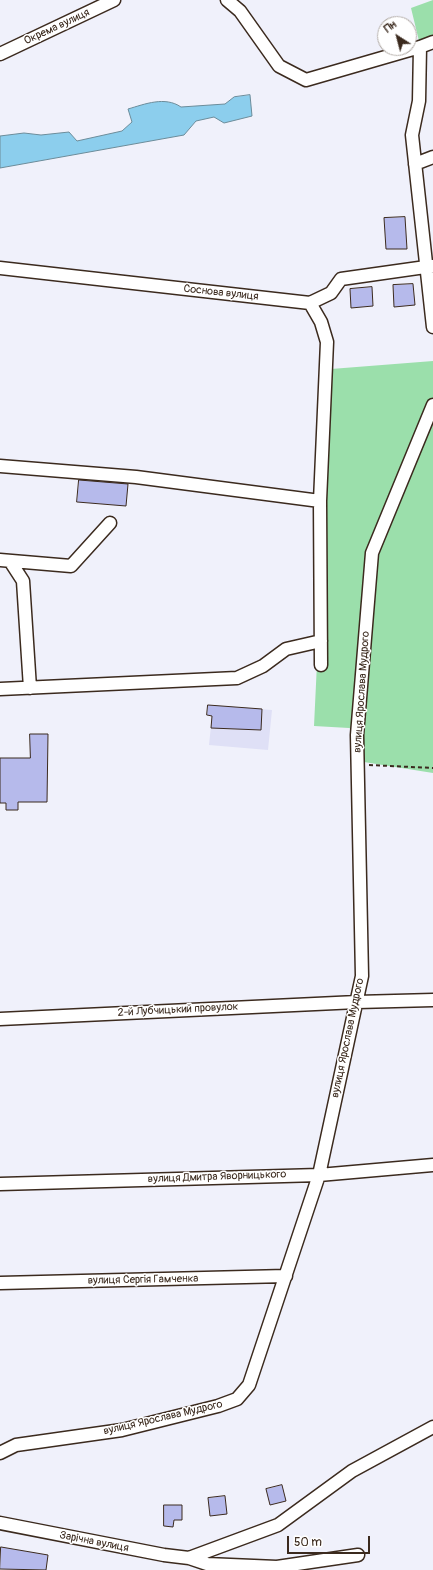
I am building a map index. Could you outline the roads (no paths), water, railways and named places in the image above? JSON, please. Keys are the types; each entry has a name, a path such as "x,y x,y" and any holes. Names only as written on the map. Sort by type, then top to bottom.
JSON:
{"street":[{"name":"Окрема вулиця","path":"0,54 114,0"},
{"path":"227,0 240,11 279,66 306,80 433,42"},
{"path":"420,47 419,101 412,135 429,267 433,327"},
{"path":"415,164 433,157"},
{"name":"Соснова вулиця","path":"0,268 310,303 331,294 341,279 429,267"},
{"path":"310,303 321,322 327,342 320,501 321,665"},
{"name":"вулиця Ярослава Мудрого","path":"0,1453 16,1445 122,1430 218,1406 237,1399 249,1385 319,1174 362,976 357,735 372,553 433,405"},
{"path":"0,466 136,477 320,501"},
{"path":"5,560 72,566 110,523"},
{"path":"5,560 23,580 30,688"},
{"path":"0,689 237,678 263,666 286,649 321,641"},
{"name":"2-й Лубчицький провулок","path":"0,1019 357,1002 433,1000"},
{"name":"вулиця Дмитра Яворницького","path":"0,1184 319,1174 433,1165"},
{"name":"вулиця Сергія Гамченка","path":"0,1283 286,1276"},
{"path":"189,1558 278,1525 352,1471 433,1427"},
{"name":"Зарічна вулиця","path":"0,1523 164,1555 189,1558 207,1564 278,1567 358,1555"}],"water":[{"path":"250,95 252,116 224,123 214,117 196,121 184,135 0,168 0,136 24,133 41,135 69,132 77,141 122,131 132,122 128,109 141,105 162,101 181,107 225,104 234,97"}]}
